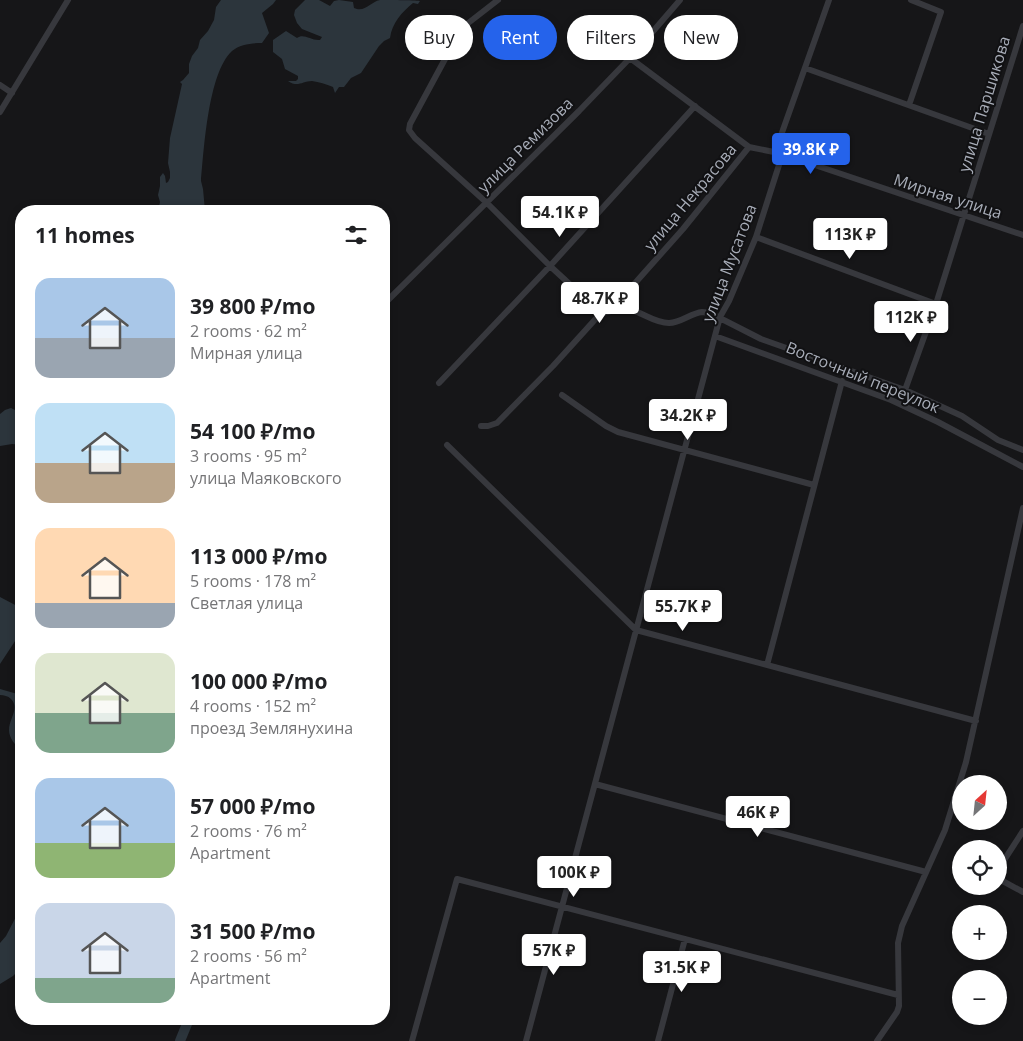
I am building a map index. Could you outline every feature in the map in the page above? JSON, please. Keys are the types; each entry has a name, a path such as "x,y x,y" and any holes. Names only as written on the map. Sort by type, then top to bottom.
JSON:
{"street":[{"path":"0,112 68,0"},
{"path":"498,0 467,24 458,35 410,124 409,130 415,138 487,202 550,266 601,313"},
{"name":"улица Ремизова","path":"654,30 680,0"},
{"name":"улица Мусатова","path":"526,1041 720,317 729,301 756,237 779,165 780,141 829,0"},
{"path":"909,105 941,12 910,0"},
{"name":"улица Паршикова","path":"905,390 936,304 1023,26"},
{"name":"улица Ремизова","path":"390,298 628,60"},
{"name":"Мирная улица","path":"633,60 749,147 779,153 1023,235"},
{"path":"805,68 989,134"},
{"path":"0,85 12,93"},
{"path":"439,383 550,266 695,106"},
{"name":"улица Некрасова","path":"481,426 497,423 553,366 601,313 622,297 683,229 749,147"},
{"path":"756,237 936,304"},
{"name":"Восточный переулок","path":"601,313 622,308 632,310 660,322 670,323 702,312 710,313 761,339 905,390 962,416 998,440 1023,450"},
{"name":"Восточный переулок","path":"715,336 891,400 938,422 1023,467"},
{"path":"767,665 842,381"},
{"path":"562,395 606,426 618,432 814,485"},
{"path":"447,445 636,630 976,721"},
{"path":"877,1041 899,1006 898,943 902,926 945,830 966,762 1023,508"},
{"path":"595,784 926,872"},
{"path":"1007,856 1023,832"},
{"path":"412,1041 457,879 898,995"},
{"path":"1007,883 1023,892"},
{"path":"658,1041 686,939"}],"shaded area":[{"path":"221,0 276,0 262,13 269,33 262,43 242,45 232,51 217,76 209,113 201,181 204,205 159,205 158,195 160,177 163,173 166,183 170,178 168,163 170,138 182,84 180,82 189,73 189,64 192,56 198,48 200,40 214,20 216,7"},
{"path":"305,0 319,0 330,6 334,1 339,0 353,2 354,8 358,9 380,0 420,1 418,4 413,3 401,14 393,27 390,38 379,46 361,73 351,78 344,87 339,87 335,93 333,87 312,81 297,84 291,83 288,81 296,81 298,76 285,69 282,59 273,52 273,40 286,31 297,38 302,36 320,40 322,37 302,29 297,23 294,15 295,10"},
{"path":"11,408 15,410 15,444 0,446 0,414"},
{"path":"0,597 15,605 15,641 0,664"},
{"path":"0,689 15,693 15,744 9,733 14,710 13,702 9,697 0,695"},
{"path":"15,919 15,974 0,984 0,943"}],"waterway":[{"path":"180,1041 187,1025"}]}
